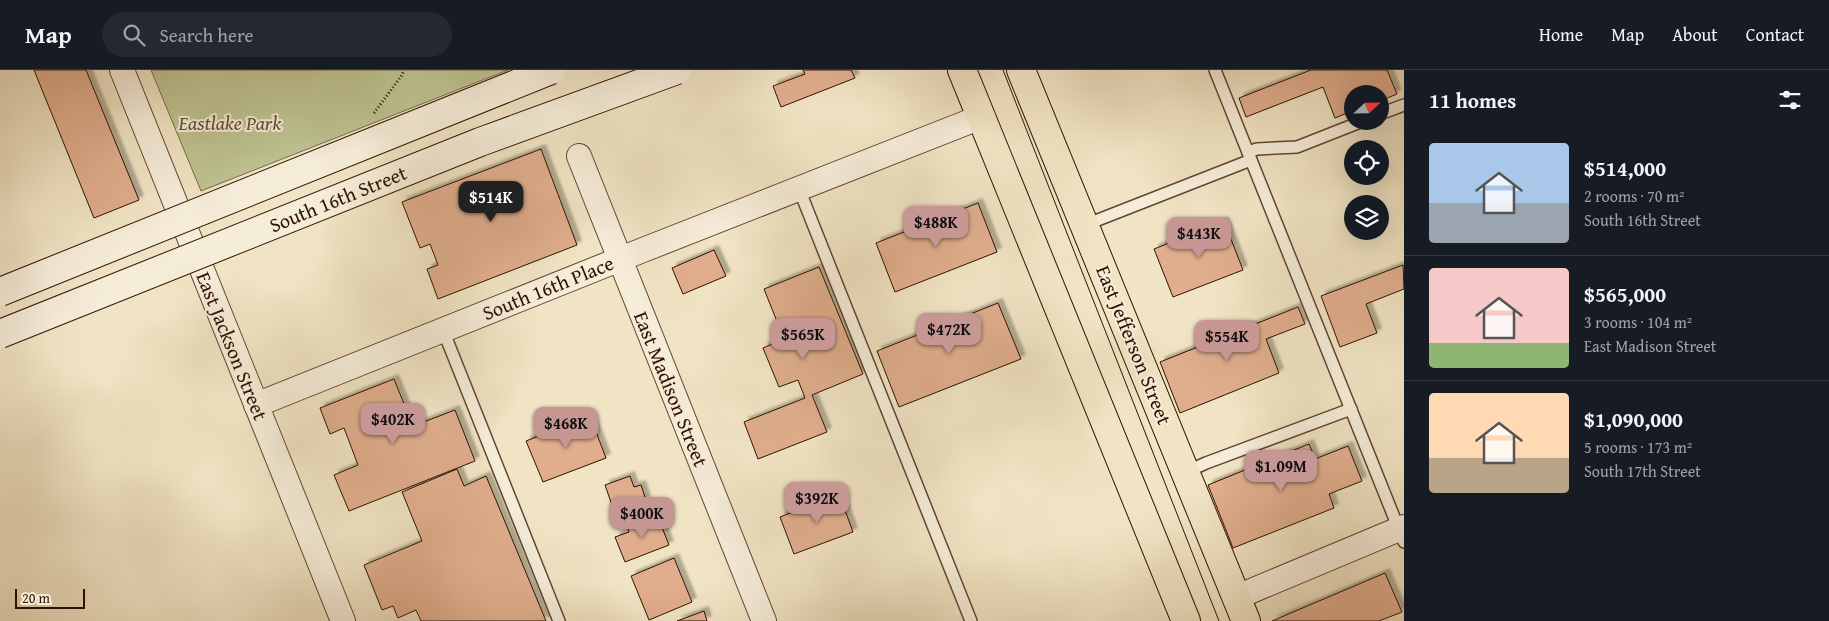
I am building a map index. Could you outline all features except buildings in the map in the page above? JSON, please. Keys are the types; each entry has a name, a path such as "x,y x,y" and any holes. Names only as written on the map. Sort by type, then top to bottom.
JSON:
{"main road":[{"name":"South 16th Street","path":"0,292 551,70"},
{"name":"South 16th Street","path":"0,334 480,142 677,70"},
{"path":"962,70 1184,620"},
{"name":"East Jefferson Street","path":"1022,70 1242,609"}],"street":[{"name":"East Jackson Street","path":"122,70 343,621"},
{"name":"South 16th Place","path":"256,405 981,117"},
{"name":"East Madison Street","path":"579,156 764,621"},
{"path":"1242,609 1402,533"}],"lane":[{"path":"1215,70 1350,409 1402,533"},
{"path":"1389,111 1404,105"},
{"path":"1085,225 1250,156 1257,149 1297,147 1344,128"},
{"path":"799,189 971,621"},
{"path":"442,330 559,621"},
{"path":"1186,472 1350,409"}],"path":[{"path":"374,114 404,70"}],"green space":[{"name":"Eastlake Park","path":"151,70 508,70 201,191"}],"tram line":[{"path":"1003,70 1219,621"}]}
